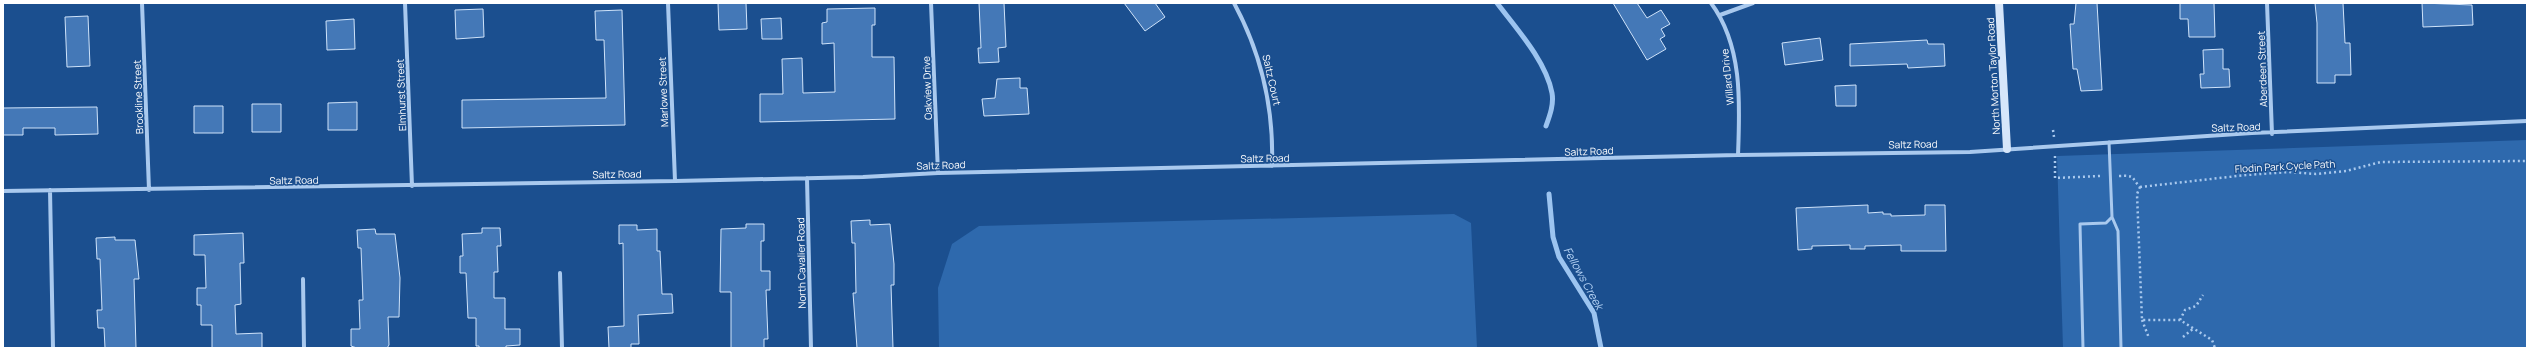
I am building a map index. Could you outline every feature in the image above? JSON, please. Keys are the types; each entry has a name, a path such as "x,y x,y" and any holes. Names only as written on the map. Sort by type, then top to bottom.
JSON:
{"street":[{"name":"Brookline Street","path":"142,3 150,190"},
{"name":"Elmhurst Street","path":"405,3 412,186"},
{"name":"Marlowe Street","path":"668,3 675,181"},
{"name":"Oakview Drive","path":"931,3 938,173"},
{"name":"Saltz Court","path":"1234,3 1252,40 1268,90 1271,112 1272,166"},
{"name":"Willard Drive","path":"1712,3 1720,15 1730,38 1736,66 1738,155"},
{"path":"1720,15 1753,3"},
{"name":"North Morton Taylor Road","path":"1998,3 2007,149"},
{"name":"Aberdeen Street","path":"2267,3 2272,134"},
{"name":"Saltz Road","path":"3,191 675,181 938,173 1738,155 1970,152 2109,142 2527,121"},
{"name":"North Cavalier Road","path":"807,178 811,348"},
{"path":"50,190 53,348"},
{"path":"560,273 562,348"},
{"path":"303,278 304,348"}],"lane":[{"path":"2109,142 2112,217 2118,231 2121,348"},
{"path":"2083,348 2080,224 2106,223 2112,217"}],"path":[{"path":"2054,154 2055,178 2130,175 2140,188 2136,194 2142,320 2149,338"},
{"name":"Flodin Park Cycle Path","path":"2140,188 2246,175 2289,172 2316,174 2346,171 2382,162 2527,161"},
{"path":"2180,320 2185,310 2196,306 2203,295"},
{"path":"2142,320 2180,320 2212,340 2215,348"},
{"path":"2183,337 2194,328"}],"shaded area":[{"path":"2527,140 2527,348 2063,348 2057,156"},
{"path":"1454,214 1471,223 1477,348 939,348 938,288 952,244 979,226"}],"building":[{"path":"718,3 746,3 747,29 719,30"},
{"path":"979,3 1004,3 1006,47 998,48 999,62 979,63 978,48 981,48"},
{"path":"1124,3 1155,3 1165,17 1145,31"},
{"path":"1613,3 1637,3 1647,18 1661,10 1670,24 1661,29 1665,36 1660,39 1666,49 1647,60"},
{"path":"2076,3 2097,3 2102,90 2081,91 2077,69 2073,69 2070,24 2074,24"},
{"path":"2180,3 2214,3 2215,37 2189,37 2188,19 2180,19"},
{"path":"2315,3 2343,3 2345,43 2350,43 2351,75 2335,75 2335,83 2317,83 2317,23"},
{"path":"2422,3 2472,5 2473,25 2423,27"},
{"path":"875,8 875,25 872,25 872,57 894,57 895,119 760,122 760,94 783,94 782,59 802,58 803,93 835,92 834,43 822,44 822,23 827,22 827,9"},
{"path":"483,9 484,37 456,39 455,10"},
{"path":"622,10 625,125 462,128 462,100 606,98 604,40 596,40 595,11"},
{"path":"88,16 90,66 67,67 65,17"},
{"path":"781,18 782,39 762,39 761,19"},
{"path":"354,19 355,49 327,50 326,21"},
{"path":"1820,38 1823,60 1785,65 1782,43"},
{"path":"1927,40 1928,44 1944,44 1945,66 1908,68 1907,64 1850,66 1850,44"},
{"path":"2223,49 2223,69 2229,69 2230,87 2201,88 2200,74 2204,74 2203,50"},
{"path":"1020,78 1020,88 1027,88 1029,114 984,116 982,99 995,98 997,79"},
{"path":"1856,85 1856,106 1836,106 1835,86"},
{"path":"357,102 357,130 328,130 328,103"},
{"path":"252,104 281,104 281,132 252,132"},
{"path":"194,106 223,106 223,133 194,133"},
{"path":"97,107 98,134 55,135 55,128 23,128 23,135 3,135 3,108"},
{"path":"1868,205 1868,213 1883,212 1883,214 1891,214 1891,216 1925,215 1925,205 1945,205 1946,251 1901,251 1901,245 1865,246 1865,249 1850,249 1850,245 1812,246 1812,249 1798,250 1796,208"},
{"path":"870,220 870,225 890,224 894,264 894,285 891,285 893,348 857,348 853,293 856,293 855,243 852,243 851,221"},
{"path":"746,224 764,224 764,241 761,241 761,271 770,271 770,290 766,290 768,339 764,339 764,348 731,348 731,292 720,292 721,229 746,228"},
{"path":"619,225 637,225 637,230 657,229 657,251 660,251 662,294 672,294 673,313 638,315 639,344 631,344 631,348 609,348 608,327 624,326 623,243 619,244"},
{"path":"482,228 500,228 501,246 497,246 498,272 494,272 494,298 505,298 505,329 520,329 520,345 506,346 506,348 479,348 479,346 476,346 476,318 468,318 466,273 460,273 460,256 463,256 462,234 482,233"},
{"path":"375,229 376,234 395,234 400,278 399,317 388,317 389,345 387,348 357,348 351,346 351,329 360,329 359,300 363,300 361,248 358,248 357,230"},
{"path":"243,233 244,263 240,263 241,304 235,305 236,334 262,333 262,348 212,348 212,325 201,325 201,305 197,305 197,288 206,288 205,255 194,255 194,235"},
{"path":"115,237 115,240 135,240 139,279 134,279 136,348 105,348 104,328 98,328 97,310 102,310 100,259 97,259 96,238"}],"waterway":[{"name":"Fellows Creek","path":"1497,3 1529,45 1544,69 1549,81 1552,93 1552,105 1546,126"},
{"name":"Fellows Creek","path":"1549,194 1553,237 1559,257 1594,313 1601,348"}]}
